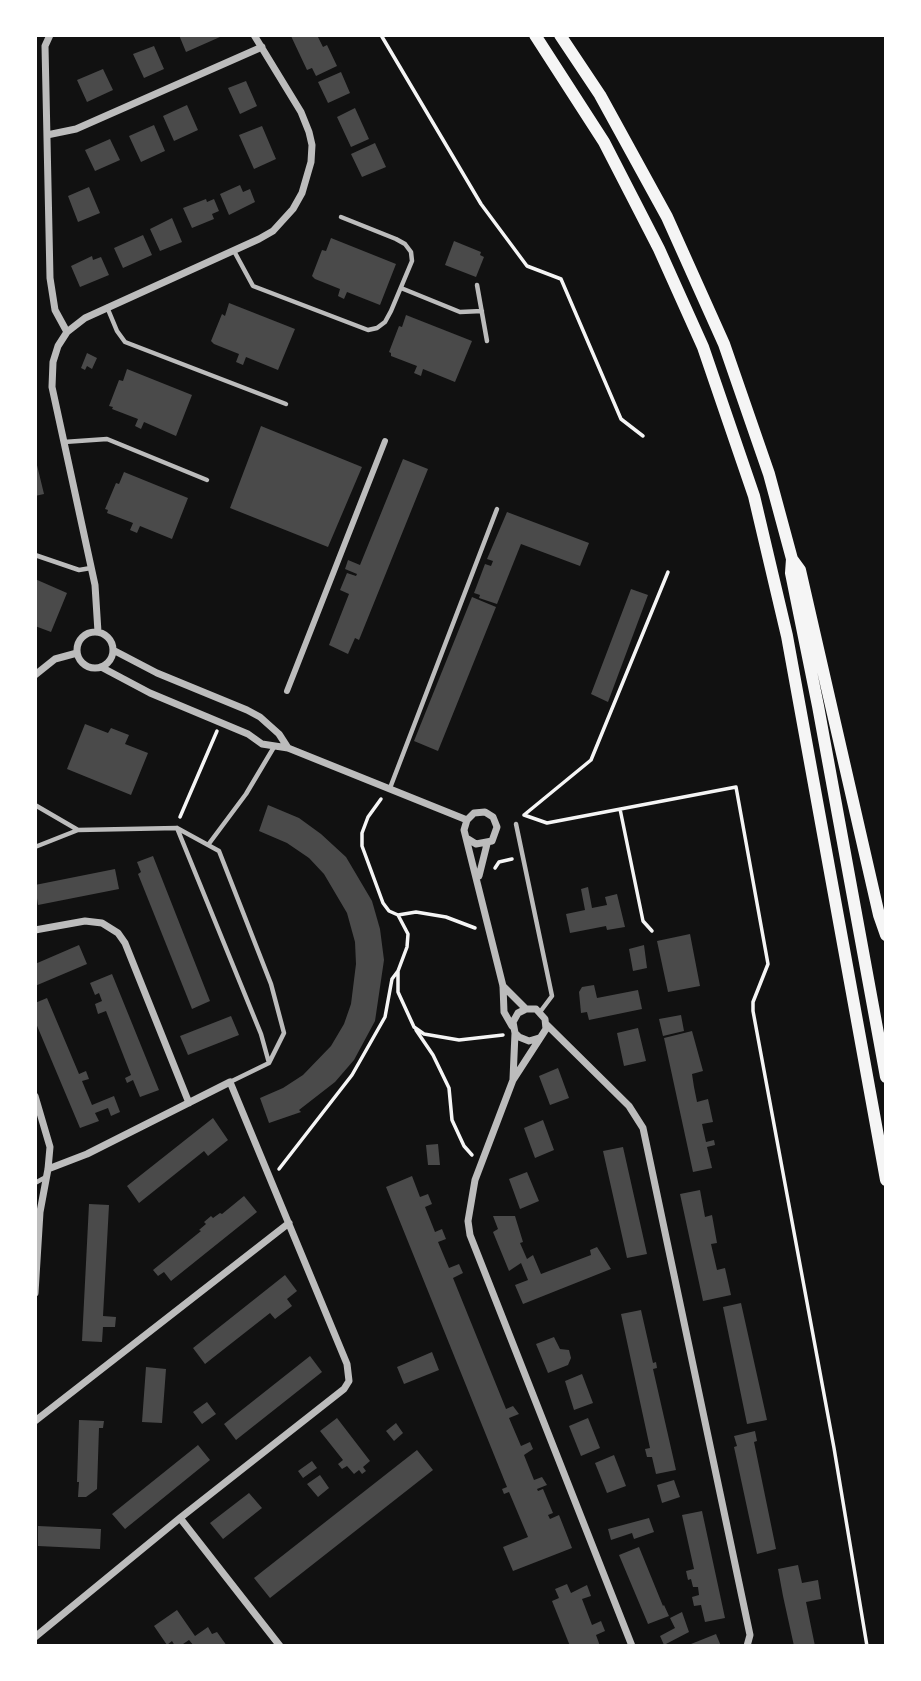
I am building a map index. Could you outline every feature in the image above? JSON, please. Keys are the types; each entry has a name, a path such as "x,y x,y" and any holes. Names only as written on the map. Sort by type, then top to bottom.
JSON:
{"main road":[{"path":"536,35 604,142 665,260 703,347 754,496 787,636 886,1181"},
{"path":"560,35 635,156 697,280 748,409 769,474 792,559 791,573 886,1077"},
{"path":"792,559 800,570 878,915 886,935"}],"street":[{"path":"50,35 45,46 50,278 55,310 67,332"},
{"path":"98,632 95,585 52,387 55,354 67,332 85,318 272,231 286,219 302,194 311,162 313,145 310,132 301,112 254,35"},
{"path":"47,135 76,129 262,47"},
{"path":"287,691 385,441"},
{"path":"101,667 110,660 113,650 111,640 98,632 92,632 82,637 77,653 86,666 101,667 150,693 248,734 262,744 288,748 467,820"},
{"path":"113,650 157,673 254,713 279,734 288,748"},
{"path":"35,675 55,659 77,653"},
{"path":"468,839 476,844 492,841 497,832 493,817 480,812 470,816 464,830 503,986 504,1012 514,1031 529,1041 539,1038"},
{"path":"478,880 487,844"},
{"path":"35,930 85,921 102,923 118,933 125,943 189,1103"},
{"path":"503,986 527,1009 540,1012 546,1024 629,1106 643,1128 750,1634 747,1646"},
{"path":"513,1080 515,1017 527,1009"},
{"path":"546,1024 543,1034 513,1080 482,1163 471,1199 468,1221 470,1235 632,1646"},
{"path":"35,1637 344,1389 349,1381 347,1364 230,1082 47,1173"},
{"path":"35,1096 48,1135 47,1173 40,1212 35,1293"},
{"path":"35,1420 289,1223"},
{"path":"180,1518 279,1646"}],"lane":[{"path":"234,250 253,286 368,330 377,328 386,322 412,261 411,252 405,244 341,217"},
{"path":"477,285 488,341"},
{"path":"401,288 460,312 482,311"},
{"path":"107,306 117,331 125,342 286,404"},
{"path":"63,442 107,439 207,480"},
{"path":"390,788 496,509"},
{"path":"35,555 79,570 91,568"},
{"path":"208,845 246,794 274,746"},
{"path":"35,805 78,830"},
{"path":"516,824 552,996 540,1012"},
{"path":"177,828 261,1034 269,1063"},
{"path":"35,847 78,830 177,828 219,851 271,984 284,1033 269,1063 230,1082"},
{"path":"35,1183 47,1173"}],"path":[{"path":"381,35 481,204 527,266 561,279 621,419 643,436"},
{"path":"523,822 524,815 592,760 668,572"},
{"path":"177,828 220,723"},
{"path":"524,815 547,822 736,787 768,964 753,1002 753,1011 832,1435 867,1646"},
{"path":"390,788 368,817 362,833 362,846 383,903 389,911 398,915 416,912 446,917 491,934"},
{"path":"620,809 643,921 652,931"},
{"path":"478,880 487,878 499,862 523,856"},
{"path":"271,1179 352,1075 385,1017 392,979 407,947 408,933 398,915"},
{"path":"398,971 398,992 414,1027 433,1055 449,1088 452,1120 464,1146 482,1163"},
{"path":"414,1027 425,1034 458,1040 514,1031"}],"building":[{"path":"179,35 219,35 220,37 186,52"},
{"path":"317,35 323,47 327,45 337,66 316,76 312,68 307,70 291,36"},
{"path":"154,46 164,69 144,78 133,54"},
{"path":"103,69 113,90 87,102 77,80"},
{"path":"341,72 350,93 328,103 318,82"},
{"path":"246,81 257,106 240,114 228,88"},
{"path":"187,105 198,130 174,141 163,116"},
{"path":"355,108 369,139 351,147 337,117"},
{"path":"154,125 165,151 141,162 129,136"},
{"path":"262,126 276,159 254,169 239,135"},
{"path":"110,139 120,160 95,171 85,150"},
{"path":"375,143 386,167 362,177 351,154"},
{"path":"240,185 243,192 250,189 255,202 229,215 220,194"},
{"path":"89,187 100,213 78,222 68,196"},
{"path":"206,199 207,202 214,199 219,211 212,214 214,219 192,228 183,208"},
{"path":"172,218 182,242 160,251 150,229"},
{"path":"143,235 152,255 123,268 114,248"},
{"path":"331,238 396,264 380,305 347,292 344,299 338,296 340,289 312,276 322,250 326,251"},
{"path":"454,241 481,252 480,255 484,257 476,277 445,265"},
{"path":"92,256 93,260 101,257 109,275 80,287 71,266"},
{"path":"229,303 295,329 278,370 246,357 243,365 236,362 239,354 211,341"},
{"path":"406,315 472,341 455,382 423,369 421,376 414,373 417,366 391,356 389,352"},
{"path":"87,353 97,358 92,369 87,366 85,370 81,368"},
{"path":"127,369 192,395 176,436 144,422 141,429 135,426 138,419 109,406 119,380 123,381"},
{"path":"261,426 362,467 328,547 230,508"},
{"path":"403,459 428,469 359,640 355,638 348,654 329,645 349,594 340,590 347,573 357,574 345,569 348,560 360,565"},
{"path":"35,462 44,494 35,496"},
{"path":"124,472 188,498 172,539 140,526 137,533 130,530 133,523 107,513 108,510 105,509"},
{"path":"507,512 589,543 580,566 521,544 497,604 479,598 480,595 474,593 485,564 491,566 493,561 487,559"},
{"path":"35,579 67,593 51,632 35,626"},
{"path":"631,589 648,595 608,702 591,694"},
{"path":"472,597 496,607 438,751 414,741"},
{"path":"85,724 108,733 111,728 129,735 125,744 148,753 131,795 67,769"},
{"path":"268,805 299,818 346,857 372,901 380,929 384,960 375,1021 354,1060 335,1082 299,1110 301,1112 269,1123 260,1098 303,1075 331,1046 344,1024 351,1004 356,964 355,942 347,913 324,874 309,858 287,843 259,831"},
{"path":"153,856 210,1001 192,1009 138,874 141,872 137,862"},
{"path":"115,869 119,889 38,905 35,885"},
{"path":"588,887 592,908 607,905 605,897 617,894 625,927 607,930 606,926 570,933 566,914 585,910 581,889"},
{"path":"690,934 700,986 668,992 657,941"},
{"path":"79,945 87,964 35,986 35,964"},
{"path":"644,945 647,968 633,971 629,949"},
{"path":"112,974 159,1090 140,1097 133,1080 127,1083 125,1078 131,1075 106,1011 98,1014 95,1004 102,1001 99,993 95,995 90,983"},
{"path":"594,985 597,998 638,990 642,1009 589,1020 587,1012 581,1013 579,992 582,987"},
{"path":"47,998 79,1074 86,1071 89,1079 82,1081 92,1105 114,1096 120,1112 111,1116 108,1108 95,1113 99,1121 80,1128 35,1021 35,1003"},
{"path":"681,1015 684,1031 663,1036 659,1019"},
{"path":"231,1016 239,1035 188,1055 180,1036"},
{"path":"638,1028 646,1061 624,1066 617,1033"},
{"path":"692,1031 703,1071 692,1074 697,1102 708,1099 713,1122 702,1124 706,1142 714,1140 715,1145 707,1147 712,1168 693,1172 664,1038"},
{"path":"558,1068 569,1098 550,1105 539,1076"},
{"path":"213,1118 228,1140 208,1156 204,1151 139,1203 127,1186"},
{"path":"543,1120 554,1150 535,1158 524,1128"},
{"path":"438,1144 440,1165 428,1165 426,1145"},
{"path":"623,1147 647,1254 627,1258 603,1151"},
{"path":"527,1172 539,1201 520,1209 509,1179"},
{"path":"412,1176 420,1197 428,1194 432,1204 425,1207 435,1232 442,1229 446,1239 438,1242 449,1268 459,1264 463,1273 453,1278 506,1409 513,1406 519,1414 509,1418 521,1446 530,1442 533,1449 524,1455 534,1480 542,1477 547,1485 537,1489 543,1489 553,1513 548,1515 550,1519 559,1515 572,1548 513,1571 503,1547 528,1537 509,1492 504,1494 502,1489 507,1487 386,1187"},
{"path":"700,1190 705,1217 712,1215 717,1243 711,1244 717,1270 725,1268 731,1295 703,1301 680,1194"},
{"path":"244,1196 257,1212 171,1281 164,1272 158,1276 153,1270 201,1231 199,1230 206,1224 204,1222 211,1216 213,1218 222,1214"},
{"path":"89,1204 109,1205 103,1316 116,1317 115,1327 103,1327 102,1342 82,1341"},
{"path":"493,1216 515,1216 523,1242 520,1243 527,1259 533,1255 541,1274 591,1255 590,1250 597,1247 611,1269 523,1304 515,1285 528,1280 521,1263 509,1271 493,1232 498,1229"},
{"path":"285,1275 297,1291 287,1299 292,1306 275,1319 270,1313 205,1364 193,1348"},
{"path":"741,1303 767,1420 747,1424 723,1307"},
{"path":"641,1310 653,1363 656,1362 657,1368 653,1369 676,1470 656,1474 652,1457 647,1457 645,1449 650,1448 621,1314"},
{"path":"554,1337 560,1349 569,1350 571,1358 568,1365 548,1373 536,1344"},
{"path":"432,1352 439,1370 404,1384 397,1367"},
{"path":"310,1356 322,1372 236,1440 224,1424"},
{"path":"146,1367 166,1369 162,1423 142,1422"},
{"path":"582,1374 593,1403 574,1410 565,1381"},
{"path":"207,1402 216,1414 202,1424 193,1412"},
{"path":"337,1418 370,1461 363,1467 366,1471 362,1474 359,1470 354,1474 347,1466 342,1469 338,1464 343,1460 320,1431"},
{"path":"588,1418 600,1448 581,1456 569,1426"},
{"path":"79,1420 104,1421 103,1428 99,1428 97,1489 86,1497 78,1497"},
{"path":"396,1423 403,1433 394,1441 386,1431"},
{"path":"755,1431 757,1441 754,1442 776,1549 757,1554 734,1447 737,1446 734,1436"},
{"path":"198,1445 210,1460 125,1529 112,1514"},
{"path":"417,1450 433,1470 270,1598 254,1578"},
{"path":"614,1455 626,1486 607,1493 595,1463"},
{"path":"312,1461 317,1468 303,1478 298,1471"},
{"path":"320,1475 329,1488 318,1497 307,1484"},
{"path":"674,1480 680,1497 662,1503 657,1485"},
{"path":"249,1493 262,1508 223,1539 210,1523"},
{"path":"702,1511 725,1618 705,1622 701,1605 694,1606 692,1597 699,1595 698,1587 693,1587 686,1571 694,1569 682,1515"},
{"path":"649,1518 654,1532 634,1539 632,1533 611,1540 608,1529"},
{"path":"38,1526 101,1529 100,1549 38,1546"},
{"path":"639,1547 669,1616 648,1624 619,1555"},
{"path":"798,1565 802,1583 818,1580 821,1599 806,1602 815,1646 794,1646 783,1596 778,1569"},
{"path":"567,1584 571,1593 587,1585 591,1596 582,1599 592,1625 601,1621 605,1631 596,1635 600,1646 570,1646 552,1601 559,1598 555,1589"},
{"path":"177,1610 195,1636 208,1627 212,1634 217,1632 227,1646 194,1646 189,1640 180,1646 175,1646 172,1641 167,1645 154,1626"},
{"path":"682,1612 689,1632 664,1645 660,1636 675,1628 670,1618"},
{"path":"716,1634 721,1646 686,1646"}]}
